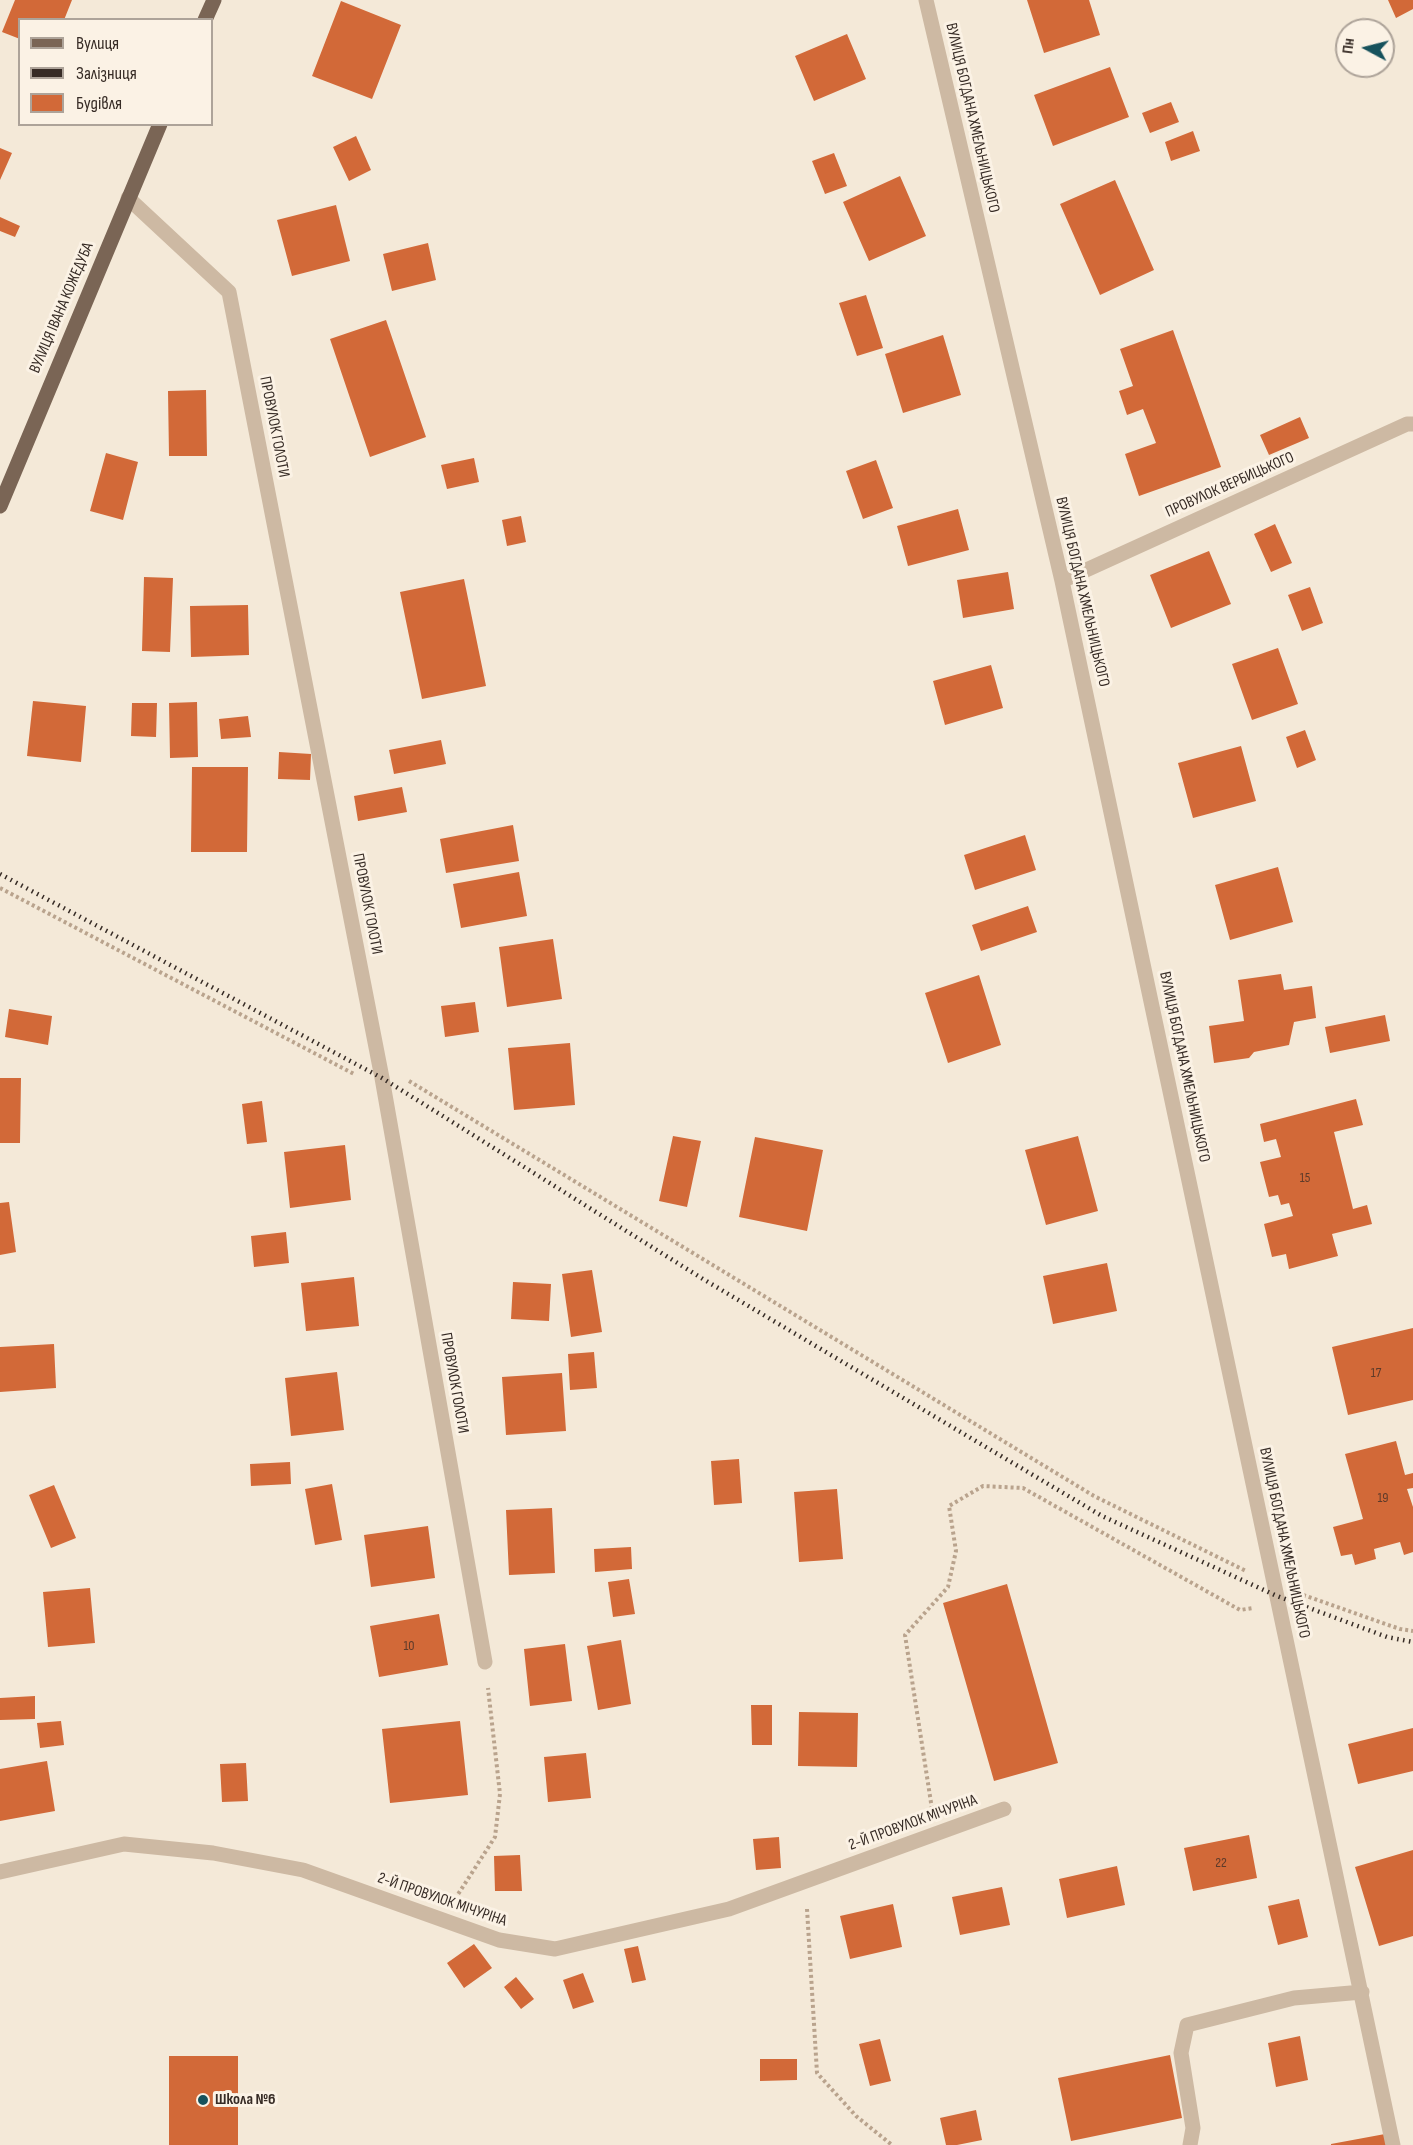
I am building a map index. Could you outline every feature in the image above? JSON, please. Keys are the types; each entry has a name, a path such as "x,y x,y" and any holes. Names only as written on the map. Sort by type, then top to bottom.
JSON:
{"main road":[{"path":"206,18 214,0"},
{"name":"ВУЛИЦЯ ІВАНА КОЖЕДУБА","path":"0,506 159,126"}],"street":[{"name":"ВУЛИЦЯ БОГДАНА ХМЕЛЬНИЦЬКОГО","path":"926,0 1062,581 1393,2145"},
{"name":"ПРОВУЛОК ГОЛОТИ","path":"128,198 229,292 382,1078 485,1662"},
{"name":"ПРОВУЛОК ВЕРБИЦЬКОГО","path":"1062,581 1407,424 1413,424"},
{"name":"2-Й ПРОВУЛОК МІЧУРІНА","path":"0,1872 124,1844 213,1853 303,1870 499,1940 555,1949 729,1909 1004,1809"},
{"path":"1190,2145 1193,2128 1181,2053 1187,2025 1294,1998 1362,1992"}],"path":[{"path":"0,888 367,1080 402,1076 1094,1496 1275,1586 1400,1629 1413,1631"},
{"path":"935,1834 905,1635 948,1587 956,1551 949,1506 983,1486 1023,1488 1240,1610 1277,1604"},
{"path":"442,1920 495,1837 500,1794 485,1662"},
{"path":"806,1881 817,2073 856,2116 892,2145"}],"building":[{"path":"15,0 72,0 65,18 18,18 18,38 2,32"},
{"path":"1027,0 1089,0 1100,35 1044,53"},
{"path":"1388,0 1413,0 1413,9 1396,18"},
{"path":"341,1 401,25 372,99 312,76"},
{"path":"847,34 866,79 814,101 795,56"},
{"path":"1110,67 1129,117 1053,146 1034,95"},
{"path":"1171,102 1179,122 1150,133 1142,113"},
{"path":"1193,131 1200,151 1171,161 1165,142"},
{"path":"356,136 371,170 349,181 333,147"},
{"path":"0,148 12,153 0,180"},
{"path":"834,153 847,186 825,194 812,161"},
{"path":"900,176 926,236 869,261 843,202"},
{"path":"1115,180 1154,270 1100,295 1060,204"},
{"path":"336,205 350,261 292,276 277,220"},
{"path":"0,217 20,226 15,237 0,231"},
{"path":"428,243 436,280 392,291 383,254"},
{"path":"866,295 883,348 857,356 839,303"},
{"path":"386,320 426,437 370,457 330,339"},
{"path":"1173,330 1221,467 1139,496 1125,454 1156,443 1143,409 1127,415 1119,391 1133,386 1120,349"},
{"path":"943,335 961,395 903,413 885,354"},
{"path":"206,390 207,456 169,456 168,391"},
{"path":"1300,417 1309,438 1269,455 1260,435"},
{"path":"106,453 138,462 123,520 90,511"},
{"path":"474,458 479,482 447,489 441,465"},
{"path":"876,460 893,508 863,519 846,471"},
{"path":"958,509 969,550 908,566 897,526"},
{"path":"521,516 526,542 507,546 502,520"},
{"path":"1275,524 1292,563 1271,572 1254,534"},
{"path":"1209,551 1231,604 1171,628 1150,575"},
{"path":"1008,572 1014,609 963,618 957,580"},
{"path":"144,577 173,578 170,652 142,651"},
{"path":"464,579 486,686 422,699 400,592"},
{"path":"1310,587 1323,623 1302,631 1288,595"},
{"path":"248,605 249,655 191,657 190,606"},
{"path":"1278,648 1298,704 1252,720 1232,664"},
{"path":"991,665 1003,708 945,725 933,681"},
{"path":"33,701 86,706 81,762 27,756"},
{"path":"197,702 198,757 170,758 169,703"},
{"path":"132,703 157,703 156,737 131,736"},
{"path":"248,716 251,737 221,739 219,719"},
{"path":"1305,730 1316,760 1297,768 1286,737"},
{"path":"441,740 446,764 394,774 389,750"},
{"path":"1241,746 1256,801 1193,818 1178,763"},
{"path":"279,752 311,754 310,780 278,779"},
{"path":"192,767 248,767 247,852 191,852"},
{"path":"402,787 407,812 358,821 354,796"},
{"path":"513,825 519,861 446,873 440,839"},
{"path":"1025,835 1036,870 975,890 964,855"},
{"path":"1278,867 1293,922 1230,940 1215,885"},
{"path":"519,872 527,916 461,928 453,884"},
{"path":"1028,906 1037,932 981,951 972,925"},
{"path":"553,939 562,999 507,1007 499,947"},
{"path":"1281,974 1284,990 1312,986 1316,1018 1294,1022 1289,1045 1254,1052 1249,1058 1214,1063 1209,1026 1244,1021 1238,980"},
{"path":"979,975 1001,1045 948,1063 925,993"},
{"path":"475,1002 479,1032 445,1037 441,1006"},
{"path":"9,1009 52,1016 48,1045 5,1037"},
{"path":"1385,1015 1390,1041 1330,1053 1325,1027"},
{"path":"570,1043 575,1105 514,1110 508,1048"},
{"path":"0,1078 21,1078 20,1143 0,1143"},
{"path":"1356,1099 1363,1125 1334,1132 1353,1209 1367,1205 1372,1224 1332,1234 1338,1256 1289,1269 1286,1254 1272,1257 1264,1224 1293,1216 1289,1203 1281,1205 1278,1195 1269,1197 1260,1162 1281,1157 1276,1139 1264,1142 1260,1124"},
{"path":"262,1101 267,1142 247,1144 242,1104"},
{"path":"673,1136 701,1141 687,1207 659,1201"},
{"path":"1078,1136 1098,1211 1046,1225 1025,1150"},
{"path":"755,1137 823,1150 807,1231 739,1217"},
{"path":"345,1145 351,1200 290,1208 284,1152"},
{"path":"9,1202 16,1252 0,1255 0,1203"},
{"path":"286,1232 289,1263 254,1267 251,1236"},
{"path":"1107,1263 1117,1311 1053,1324 1043,1276"},
{"path":"592,1270 602,1332 571,1337 562,1274"},
{"path":"354,1277 359,1326 306,1331 301,1283"},
{"path":"513,1282 551,1284 549,1321 511,1319"},
{"path":"1413,1328 1413,1400 1348,1415 1332,1347"},
{"path":"54,1344 56,1388 0,1392 0,1347"},
{"path":"594,1352 597,1388 570,1390 568,1354"},
{"path":"337,1372 344,1430 291,1436 285,1378"},
{"path":"562,1373 566,1431 506,1435 502,1377"},
{"path":"1396,1441 1405,1475 1413,1473 1413,1488 1407,1489 1413,1507 1413,1552 1404,1555 1400,1542 1374,1549 1376,1559 1355,1565 1352,1554 1341,1556 1333,1527 1363,1519 1345,1454"},
{"path":"739,1459 742,1503 714,1505 711,1461"},
{"path":"290,1462 291,1484 251,1486 250,1464"},
{"path":"332,1484 342,1540 315,1545 305,1489"},
{"path":"54,1485 76,1538 51,1548 29,1495"},
{"path":"837,1489 843,1559 799,1562 794,1492"},
{"path":"552,1508 555,1573 509,1575 506,1510"},
{"path":"428,1526 435,1578 371,1587 364,1535"},
{"path":"631,1547 632,1569 595,1572 594,1549"},
{"path":"629,1579 635,1614 613,1617 608,1582"},
{"path":"1007,1584 1058,1763 994,1781 943,1603"},
{"path":"90,1588 95,1643 48,1647 43,1592"},
{"path":"439,1614 448,1665 379,1677 370,1626"},
{"path":"621,1640 631,1704 598,1710 587,1646"},
{"path":"565,1644 572,1701 530,1706 524,1649"},
{"path":"35,1696 35,1719 0,1720 0,1698"},
{"path":"751,1705 772,1705 772,1745 752,1745"},
{"path":"799,1712 858,1713 857,1767 798,1766"},
{"path":"61,1721 64,1745 40,1748 37,1723"},
{"path":"460,1721 468,1795 390,1803 382,1729"},
{"path":"1413,1728 1413,1771 1358,1784 1348,1744"},
{"path":"586,1753 591,1798 548,1802 544,1757"},
{"path":"47,1761 55,1811 0,1821 0,1769"},
{"path":"246,1763 248,1801 222,1802 220,1764"},
{"path":"1249,1835 1257,1878 1193,1891 1184,1848"},
{"path":"779,1837 781,1868 756,1870 753,1839"},
{"path":"1413,1850 1413,1936 1379,1946 1355,1867"},
{"path":"520,1855 522,1891 495,1891 494,1856"},
{"path":"1117,1866 1125,1905 1067,1918 1059,1879"},
{"path":"1002,1887 1010,1925 960,1935 952,1897"},
{"path":"1299,1899 1308,1937 1278,1945 1268,1906"},
{"path":"893,1904 902,1947 850,1959 840,1916"},
{"path":"474,1944 492,1968 464,1988 447,1963"},
{"path":"638,1946 646,1980 632,1983 624,1949"},
{"path":"583,1973 594,2002 573,2009 563,1980"},
{"path":"516,1977 534,1999 521,2009 504,1987"},
{"path":"1300,2036 1308,2080 1276,2087 1268,2043"},
{"path":"880,2039 891,2081 870,2086 859,2044"},
{"path":"1170,2055 1182,2118 1071,2141 1058,2078"},
{"name":"Школа №6","path":"169,2056 238,2056 238,2145 169,2145"},
{"path":"760,2059 797,2059 797,2080 760,2081"},
{"path":"976,2110 982,2140 946,2145 940,2118"},
{"path":"1385,2134 1387,2145 1331,2145 1331,2144"}],"railway":[{"path":"0,874 382,1078 703,1279 1102,1516 1277,1596 1387,1637 1413,1642"}],"place":[{"name":"Школа №6","path":"203,2100"}]}
